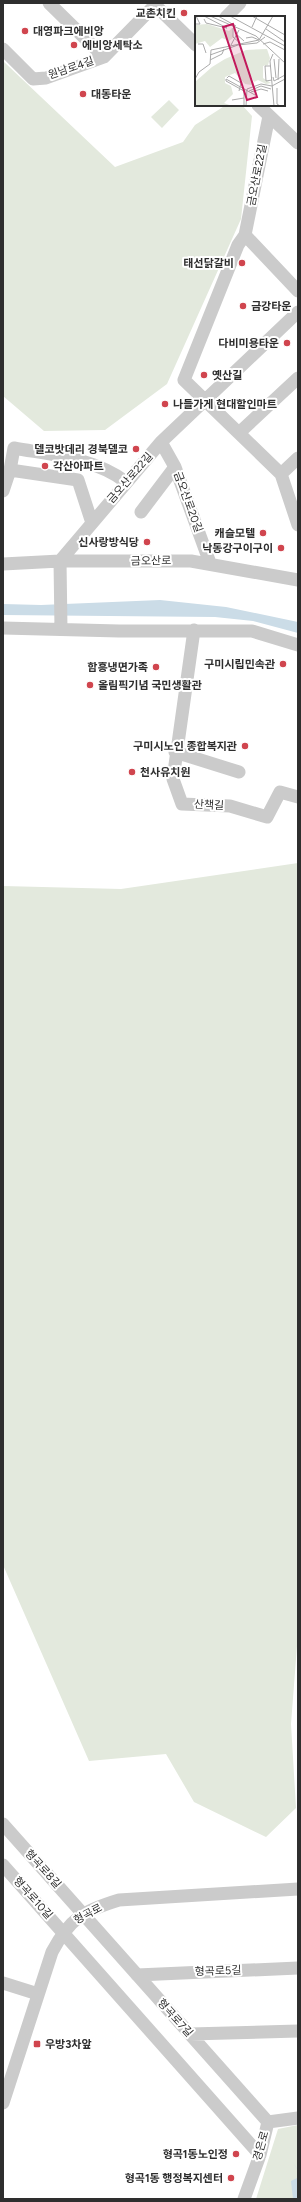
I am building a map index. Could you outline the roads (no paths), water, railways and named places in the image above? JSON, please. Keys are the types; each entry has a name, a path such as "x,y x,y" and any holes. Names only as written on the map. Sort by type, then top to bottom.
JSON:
{"street":[{"name":"원남로4길","path":"49,3 104,57"},
{"path":"227,16 240,3"},
{"name":"원남로4길","path":"3,49 33,79 46,78 104,57 154,4"},
{"path":"154,4 195,44"},
{"path":"259,106 298,143"},
{"name":"금오산로22길","path":"205,400 184,380 238,245 245,235 269,116"},
{"path":"245,235 298,291"},
{"name":"금오산로22길","path":"60,561 161,442 298,312"},
{"path":"240,432 298,378"},
{"path":"205,400 240,432 281,474 298,523"},
{"name":"금오산로20길","path":"161,442 175,467 210,564"},
{"path":"3,491 10,470 14,448 88,463 112,471 126,482"},
{"path":"281,474 298,458"},
{"path":"141,512 175,467"},
{"path":"10,470 78,480 92,523"},
{"path":"60,561 61,629"},
{"name":"금오산로","path":"3,564 60,561 191,561 298,580"},
{"path":"3,628 252,631 298,644"},
{"name":"산책길","path":"194,630 175,752 173,779 182,804 230,806 267,817 280,792 298,797"},
{"path":"175,752 239,772"},
{"name":"형곡로8길","path":"3,1824 83,1914"},
{"name":"형곡로10길","path":"3,1865 260,2155"},
{"name":"형곡로","path":"3,2103 5,2089 52,1952 62,1932 83,1914 98,1906 119,1900 298,1889"},
{"name":"형곡로7길","path":"83,1914 268,2122"},
{"name":"형곡로5길","path":"137,1975 298,1968"},
{"path":"3,1983 38,1994"},
{"path":"190,2034 298,2031"},
{"name":"경은로","path":"244,2199 260,2155 268,2122 298,2118"}],"water":[{"path":"160,600 226,607 298,622 298,633 253,621 215,617 3,615 3,604 41,605"},
{"path":"292,2161 298,2170 298,2199 293,2199 291,2181 297,2178 297,2169"}],"place":[{"name":"교촌치킨","path":"184,13"},
{"name":"대영파크에비앙","path":"25,31"},
{"name":"에비앙세탁소","path":"74,45"},
{"name":"대동타운","path":"83,94"},
{"name":"태선닭갈비","path":"242,263"},
{"name":"금강타운","path":"243,306"},
{"name":"다비미용타운","path":"287,343"},
{"name":"옛산길","path":"204,375"},
{"name":"나들가게 현대할인마트","path":"165,404"},
{"name":"델코밧데리 경북델코","path":"136,449"},
{"name":"각산아파트","path":"45,466"},
{"name":"캐슬모텔","path":"263,533"},
{"name":"신사랑방식당","path":"147,542"},
{"name":"낙동강구이구이","path":"281,548"},
{"name":"구미시립민속관","path":"283,664"},
{"name":"함흥냉면가족","path":"156,667"},
{"name":"올림픽기념 국민생활관","path":"90,685"},
{"name":"구미시노인 종합복지관","path":"245,746"},
{"name":"천사유치원","path":"132,772"},
{"name":"우방3차앞","path":"37,2044"},
{"name":"형곡1동노인정","path":"236,2154"},
{"name":"형곡1동 행정복지센터","path":"231,2178"}]}
